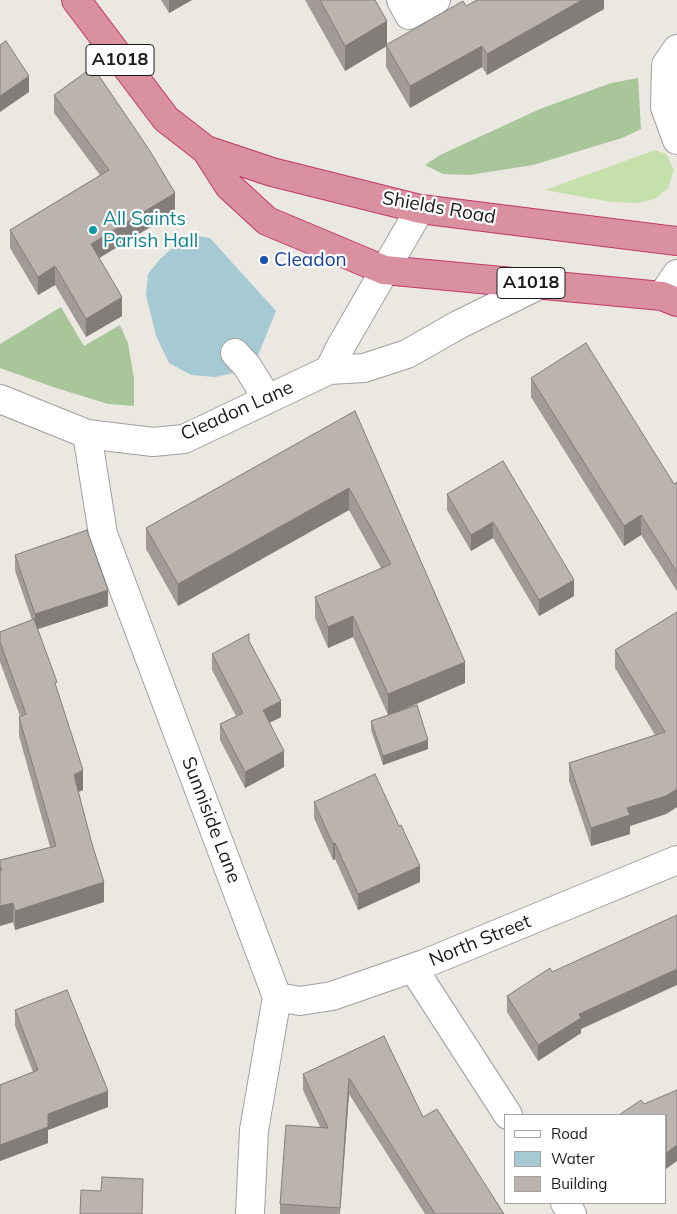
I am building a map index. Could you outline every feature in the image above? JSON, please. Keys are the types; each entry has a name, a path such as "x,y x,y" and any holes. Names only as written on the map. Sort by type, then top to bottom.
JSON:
{"highway":[{"name":"Shields Road","path":"76,0 166,119 206,150 272,172 420,209 677,241"},
{"name":"Shields Road","path":"206,150 229,186 266,220 384,270 541,284 672,291"}],"street":[{"path":"401,0 409,15 436,0"},
{"path":"677,49 666,65 665,107 677,140"},
{"path":"329,370 420,209"},
{"name":"Cleadon Lane","path":"0,399 87,434 153,442 184,439 329,370 364,368 407,354 458,325 541,284"},
{"path":"235,353 247,366 267,398"},
{"name":"Sunniside Lane","path":"87,434 102,534 277,997"},
{"name":"North Street","path":"277,997 300,1001 332,996 414,968 677,860"},
{"path":"414,968 507,1114"},
{"path":"250,1214 254,1130 277,997"}],"green space":[{"path":"638,78 641,129 622,138 533,165 469,175 443,174 425,165 440,155 540,109 611,83"},
{"path":"655,150 666,154 674,170 668,188 655,199 638,203 611,202 545,190"},
{"path":"61,307 84,346 120,325 128,343 134,379 134,406 108,404 0,368 0,344"}],"water":[{"path":"197,236 210,238 276,311 257,358 238,372 215,377 191,375 169,363 156,336 146,295 148,274 160,259 184,238"}],"building":[{"path":"320,0 375,0 387,21 345,46"},
{"path":"477,0 582,0 487,54 482,46 410,86 386,45 463,1 466,6"},
{"path":"6,41 29,76 0,96 0,45"},
{"path":"93,67 150,151 175,193 91,244 122,297 86,319 55,266 38,277 10,230 109,170 54,95"},
{"path":"586,343 674,484 677,482 677,572 641,515 624,526 531,378"},
{"path":"355,411 465,662 388,694 353,616 328,627 315,597 391,564 349,488 178,584 146,528"},
{"path":"503,461 574,580 539,600 493,522 471,535 447,494"},
{"path":"87,530 108,590 35,614 15,555"},
{"path":"677,612 677,789 666,796 627,808 630,815 591,828 569,763 665,732 615,650"},
{"path":"34,619 57,682 55,683 83,770 74,775 104,882 15,911 13,903 0,906 0,870 2,870 0,860 56,846 19,717 26,714 0,642 0,632"},
{"path":"249,634 249,641 281,701 263,710 284,751 245,772 220,724 243,713 212,654"},
{"path":"417,705 428,740 383,756 371,721"},
{"path":"375,774 420,866 358,894 314,802"},
{"path":"677,915 677,969 579,1014 581,1018 538,1045 507,996 550,968 552,972"},
{"path":"67,990 108,1091 48,1114 48,1127 0,1145 0,1085 38,1070 15,1010"},
{"path":"384,1036 423,1117 437,1109 504,1214 435,1214 349,1078 340,1208 280,1204 286,1125 328,1128 303,1074"},
{"path":"677,1090 677,1145 667,1152 667,1114 620,1114 641,1100 644,1104"},
{"path":"102,1177 143,1179 142,1214 80,1214 81,1190 101,1191"}],"place":[{"name":"All Saints Parish Hall","path":"93,230"},
{"name":"Cleadon","path":"264,260"}]}
